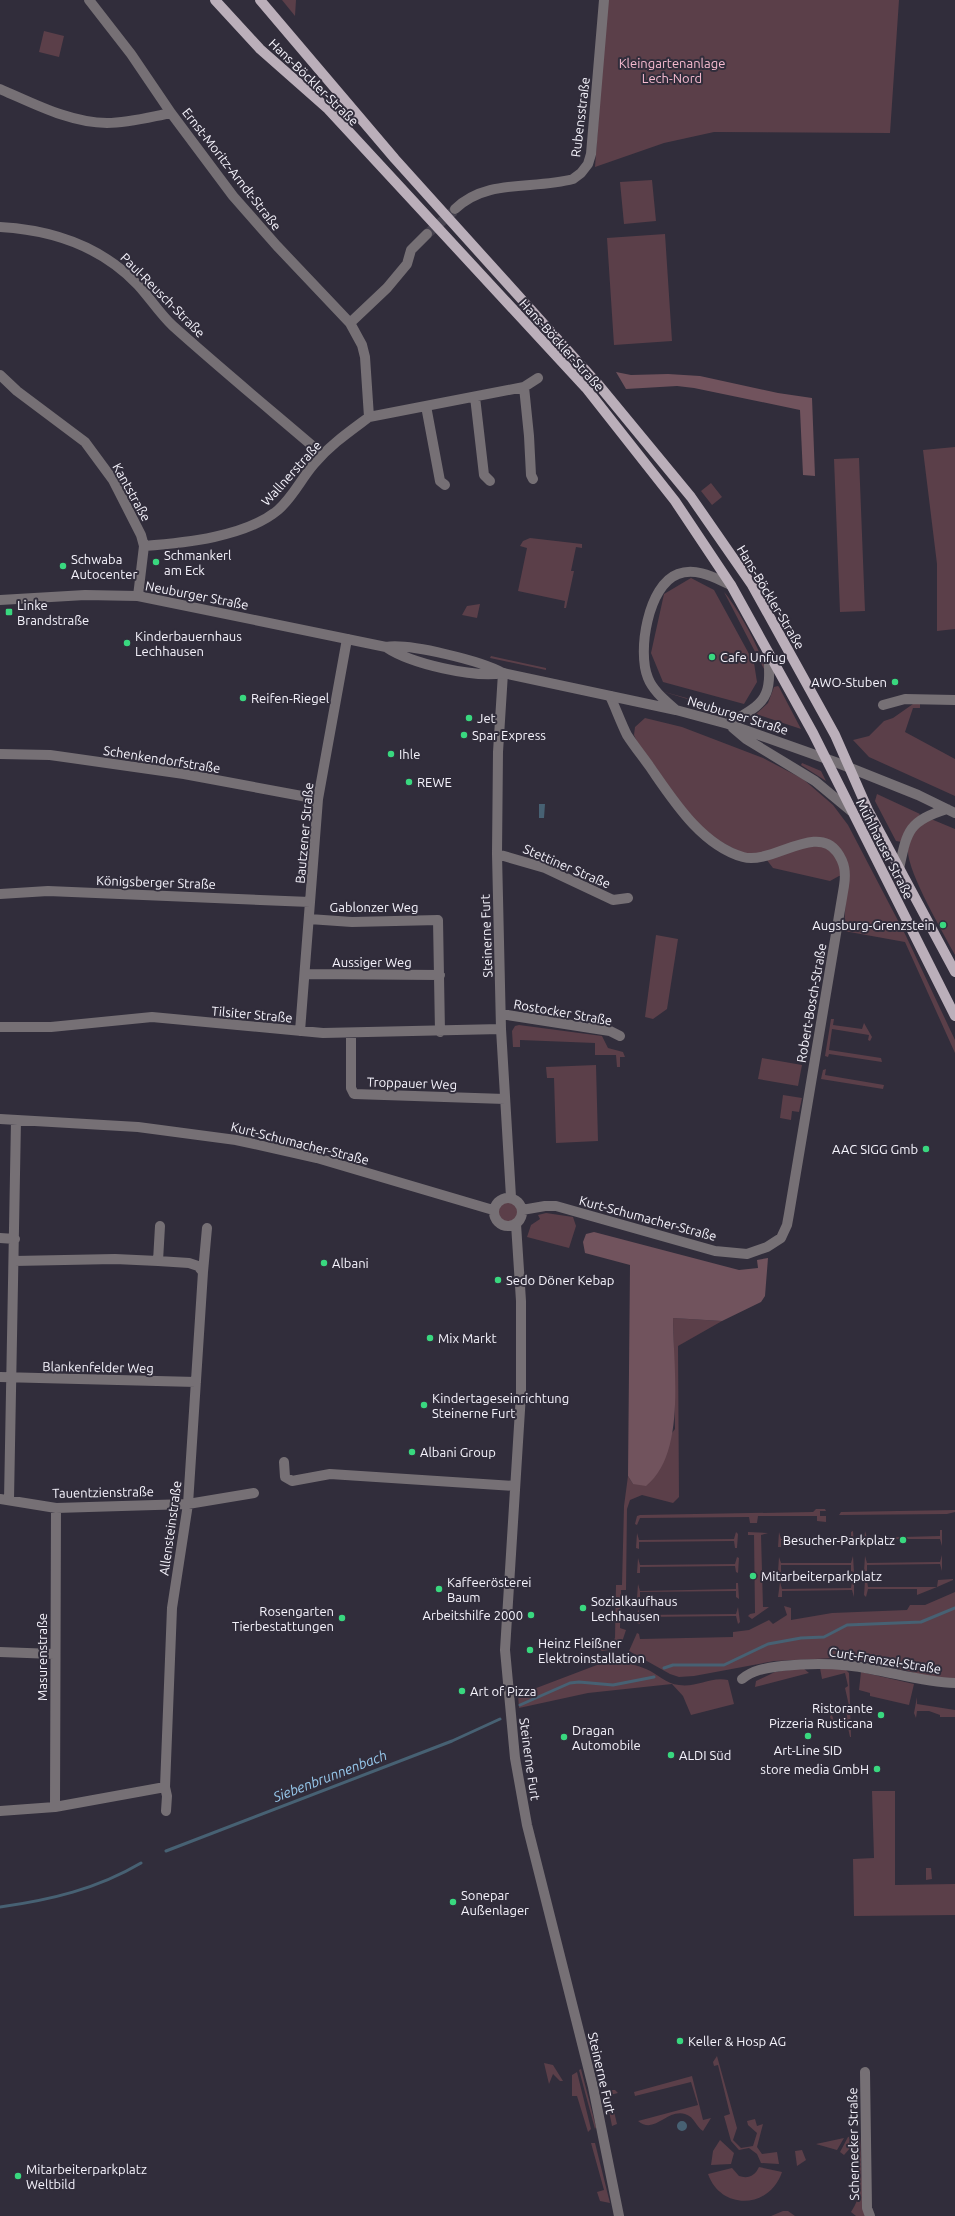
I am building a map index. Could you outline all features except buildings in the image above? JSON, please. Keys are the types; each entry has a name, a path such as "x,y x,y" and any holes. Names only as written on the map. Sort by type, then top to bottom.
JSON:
{"main road":[{"name":"Hans-Böckler-Straße","path":"215,0 260,49 328,110 586,388 675,501 731,585 813,733 824,757"},
{"name":"Hans-Böckler-Straße","path":"260,0 395,159 597,383 691,497 752,585 835,735 848,767"},
{"name":"Mühlhauser Straße","path":"824,757 955,1016"},
{"name":"Mühlhauser Straße","path":"848,767 899,869 955,972"}],"street":[{"name":"Ernst-Moritz-Arndt-Straße","path":"89,0 131,54 171,113 249,216 350,323 362,345 365,357 369,417"},
{"name":"Rubensstraße","path":"455,210 469,197 484,191 562,182 573,179 581,173 588,164 593,130 604,0"},
{"path":"0,88 58,112 93,121 120,122 171,113"},
{"name":"Paul-Reusch-Straße","path":"0,227 34,230 55,234 74,241 104,256 139,286 172,325 322,454"},
{"path":"350,323 402,270 407,264 411,250 427,234"},
{"name":"Kantstraße","path":"0,374 17,391 84,442 113,480 141,534 144,546 138,596"},
{"name":"Wallnerstraße","path":"144,546 183,543 228,534 268,518 292,495 322,454 354,427 369,417 524,387 538,378"},
{"path":"524,387 530,436 531,475 533,479"},
{"path":"475,396 484,475 490,481"},
{"path":"426,406 440,481 445,485"},
{"path":"676,710 653,688 645,667 647,628 656,597 664,583 678,574 687,572 703,573 731,585"},
{"name":"Neuburger Straße","path":"0,600 85,595 138,596 386,648 399,656 472,674 492,675 503,673 676,710 728,724 824,757 951,811"},
{"name":"Bautzener Straße","path":"300,1031 318,799 347,639"},
{"path":"768,652 771,679 767,692 753,710 728,724 746,739 815,781 851,811"},
{"name":"Steinerne Furt","path":"503,673 498,752 497,854 501,1014 511,1198"},
{"name":"Robert-Bosch-Straße","path":"610,696 628,735 687,816 711,840 743,857 763,857 800,843 815,841 835,849 844,867 844,886 787,1225 781,1238 767,1247"},
{"path":"883,705 905,699 955,700"},
{"name":"Schenkendorfstraße","path":"0,754 22,753 50,755 184,774 318,799"},
{"path":"899,869 904,845 916,822 926,816 951,811"},
{"name":"Stettiner Straße","path":"497,854 545,868 613,900 628,898"},
{"name":"Königsberger Straße","path":"0,894 48,891 310,902"},
{"name":"Gablonzer Weg","path":"309,919 352,922 438,920 440,975"},
{"name":"Aussiger Weg","path":"305,974 440,975"},
{"path":"440,975 440,1032"},
{"name":"Rostocker Straße","path":"501,1014 610,1031 620,1036"},
{"name":"Tilsiter Straße","path":"0,1027 51,1026 152,1017 300,1031 351,1034 502,1030"},
{"name":"Troppauer Weg","path":"351,1034 351,1088 354,1094 505,1099"},
{"name":"Kurt-Schumacher-Straße","path":"0,1120 138,1127 236,1140 317,1158 493,1210"},
{"path":"4,1500 13,1378 16,1120"},
{"path":"516,1224 509,1226 499,1223 493,1210 500,1199 511,1198 520,1203 522,1210"},
{"name":"Kurt-Schumacher-Straße","path":"522,1210 545,1206 556,1206 715,1251 747,1254 767,1247"},
{"name":"Steinerne Furt","path":"522,1210 521,1218 516,1224 522,1351 505,1650 509,1707 518,1781 529,1831 593,2087 619,2216"},
{"path":"158,1261 160,1226"},
{"name":"Allensteinstraße","path":"166,1811 167,1796 164,1787 172,1608 188,1504 207,1228"},
{"path":"0,1238 15,1239"},
{"path":"14,1261 115,1259 158,1261 189,1263 198,1266 204,1272"},
{"name":"Blankenfelder Weg","path":"0,1377 196,1382"},
{"path":"284,1462 285,1477 292,1481 330,1474 515,1486"},
{"name":"Tauentzienstraße","path":"4,1500 56,1508 188,1504 254,1493"},
{"name":"Masurenstraße","path":"54,1806 56,1508"},
{"path":"0,1652 54,1654"},
{"name":"Curt-Frenzel-Straße","path":"742,1678 756,1671 810,1663 857,1666 933,1683 955,1684"},
{"path":"0,1811 54,1806 164,1787"},
{"name":"Schernecker Straße","path":"865,2072 867,2208 870,2216"}],"green space":[{"path":"282,0 296,0 295,16"},
{"name":"Kleingartenanlage Lech-Nord","path":"607,0 899,0 890,133 714,132 664,143 595,167"},
{"path":"44,31 64,36 59,57 39,52"},
{"path":"652,180 656,221 624,224 620,182"},
{"path":"665,234 672,341 614,345 607,238"},
{"path":"955,447 955,629 937,631 937,564 923,450"},
{"path":"859,458 865,611 840,612 834,459"},
{"path":"711,483 722,497 712,505 701,491"},
{"path":"530,538 582,544 582,548 576,547 571,571 574,571 566,608 564,608 565,601 518,591 527,548 520,546 523,541"},
{"path":"691,578 714,590 754,663 757,682 744,704 663,682 651,653 664,594"},
{"path":"724,592 745,623 764,663 767,675 767,684 754,705 766,685 764,669"},
{"path":"480,604 477,618 462,615 467,606"},
{"path":"491,656 546,668 546,670 490,658"},
{"path":"778,686 801,729 756,714 768,703 774,687"},
{"path":"661,691 741,713 737,714"},
{"path":"913,704 920,704 920,708 913,708 905,732 955,759 955,796 869,757 853,740 869,736 884,721 893,718"},
{"path":"645,718 682,727 763,758 803,779 833,805 848,825 906,936 955,1040 955,1053 905,942 844,931 847,876 839,876 830,881 773,868 763,855 744,854 714,838 689,814 639,746 634,735 635,727"},
{"path":"749,718 785,731 786,732 751,722"},
{"path":"802,763 821,771 826,781 801,765"},
{"path":"877,794 920,814 902,842 896,841 875,801"},
{"path":"931,819 955,829 955,955 919,886 909,859 908,849 913,835 919,827"},
{"path":"656,935 678,939 667,1009 653,1019 645,1017"},
{"path":"831,1019 834,1019 833,1025 862,1029 864,1023 872,1037 870,1041 868,1040 869,1035 832,1029 829,1050 881,1058 882,1062 829,1054 828,1057 825,1056"},
{"path":"519,1025 602,1036 608,1048 623,1052 625,1057 620,1057 620,1067 617,1067 616,1055 595,1055 595,1043 520,1040 520,1047 513,1047 512,1031 515,1026"},
{"path":"762,1058 802,1065 798,1086 758,1079"},
{"path":"596,1065 598,1141 556,1143 554,1078 547,1078 546,1067"},
{"path":"826,1069 825,1075 884,1085 883,1089 821,1079 823,1070"},
{"path":"783,1095 802,1098 799,1112 792,1111 791,1120 780,1118"},
{"path":"508,1200 516,1204 520,1212 516,1220 508,1224 500,1220 496,1212 500,1204"},
{"path":"546,1213 573,1217 576,1226 569,1248 527,1237 531,1225 540,1219 538,1215"},
{"path":"673,1318 722,1321 678,1346 679,1497 673,1503 642,1495 630,1500 627,1509 626,1590 621,1590 620,1628 626,1630 622,1642 616,1649 602,1651 598,1648 609,1646 615,1638 616,1585 622,1585 624,1506 628,1476 633,1484 675,1429"},
{"path":"816,1509 825,1509 826,1511 820,1511 820,1516 826,1516 826,1522 817,1521 817,1516 758,1516 757,1523 750,1523 749,1517 640,1518 637,1525 635,1524 637,1516 640,1515 813,1512"},
{"path":"955,1510 955,1512 947,1514 839,1515 841,1512"},
{"path":"940,1530 942,1530 942,1546 940,1539 867,1539 867,1546 864,1546 865,1531 867,1538 940,1536"},
{"path":"853,1531 853,1547 851,1540 781,1540 781,1547 778,1547 779,1532 781,1539 851,1538 851,1532"},
{"path":"736,1532 738,1534 737,1548 735,1548 734,1541 639,1542 639,1549 636,1548 637,1533 639,1540 734,1539"},
{"path":"748,1532 768,1533 761,1535 763,1607 769,1607 752,1619 748,1616 755,1613 754,1535 748,1535"},
{"path":"942,1555 942,1571 940,1564 867,1565 867,1571 864,1571 865,1556 867,1563 940,1562"},
{"path":"853,1556 854,1572 851,1571 851,1565 781,1565 781,1572 778,1572 779,1557 781,1563 851,1563"},
{"path":"737,1557 739,1558 738,1573 736,1572 735,1566 640,1567 640,1573 637,1573 638,1558 640,1565 735,1564"},
{"path":"938,1580 953,1580 937,1587"},
{"path":"854,1581 854,1597 852,1590 782,1591 782,1597 778,1597 780,1582 782,1589 851,1588 852,1582"},
{"path":"865,1581 867,1581 868,1587 937,1587 917,1595 917,1589 868,1589 866,1597 864,1595"},
{"path":"736,1583 738,1583 739,1599 736,1597 736,1591 640,1592 640,1599 637,1598 638,1584 640,1591 736,1589"},
{"path":"955,1592 955,1680 922,1676 912,1672 859,1660 835,1658 774,1661 694,1676 679,1677 670,1674 629,1651 637,1633 639,1634 640,1639 733,1637 733,1632 749,1630 769,1620 773,1624 787,1615 784,1606 791,1608 791,1620 832,1613 907,1610 910,1605 925,1605"},
{"path":"738,1607 740,1622 738,1624 736,1616 641,1617 640,1624 637,1623 638,1609 640,1615 736,1614"},
{"path":"610,1660 642,1667 674,1684 691,1685 722,1679 728,1680 734,1704 691,1715 683,1696 672,1684 588,1693 519,1708 518,1695"},
{"path":"803,1668 809,1673 755,1687 756,1681 775,1672"},
{"path":"820,1668 845,1669 849,1673 851,1737 847,1723 833,1727 830,1716 832,1715 834,1721 847,1717 846,1711 850,1710 845,1688 848,1686 845,1673 822,1679"},
{"path":"861,1672 914,1684 909,1705 870,1696 870,1693 859,1690"},
{"path":"917,1697 917,1704 955,1710 955,1717 940,1717 940,1715 929,1711 917,1711 916,1718 914,1713"},
{"path":"872,1791 895,1791 895,1885 955,1884 955,1915 854,1916 853,1859 874,1858"},
{"path":"926,1868 931,1868 932,1879 926,1880"},
{"path":"717,2056 737,2128 733,2140 741,2148 753,2146 757,2133 748,2125 747,2121 755,2119 757,2126 763,2124 757,2147 762,2154 777,2152 779,2164 761,2163 757,2154 749,2148 739,2150 731,2141 724,2116 730,2114 718,2065 714,2066 713,2062"},
{"path":"544,2063 553,2065 563,2081 560,2081 553,2074 549,2084"},
{"path":"581,2069 596,2127 595,2129 579,2070"},
{"path":"577,2072 591,2129 588,2132 577,2096 572,2096 572,2075"},
{"path":"692,2076 703,2120 711,2118 703,2131 691,2117 685,2114 678,2113 650,2125 644,2125 638,2121 698,2105 691,2082 635,2096 634,2092"},
{"path":"609,2090 615,2090 618,2093 610,2095 617,2124 612,2126 606,2096"},
{"path":"860,2135 863,2208 868,2216 856,2216 851,2212 855,2206 859,2193 857,2174 852,2161 857,2153 851,2147 844,2155 840,2152 848,2137"},
{"path":"844,2138 837,2150 816,2144"},
{"path":"720,2140 734,2153 731,2164 711,2165 713,2151"},
{"path":"591,2143 595,2143 610,2203 600,2201 597,2192 604,2190"},
{"path":"802,2150 806,2160 797,2166 795,2151"},
{"path":"759,2167 782,2172 776,2184 767,2193 757,2199 745,2201 734,2199 723,2194 714,2186 708,2174 732,2168 739,2176 748,2177 753,2175"},
{"path":"783,2211 788,2211 795,2216 771,2216"}],"shaded area":[{"path":"616,372 631,375 668,374 700,376 778,393 812,398 815,476 803,475 800,410 694,388 677,386 626,389"},
{"path":"594,1232 739,1270 758,1268 757,1260 768,1258 765,1296 761,1302 722,1321 673,1318 675,1408 673,1431 668,1453 659,1471 646,1486 633,1484 628,1476 630,1265 585,1253 583,1242 586,1234"}],"water":[{"path":"539,804 545,804 544,818 539,818"},
{"path":"682,2121 687,2126 682,2131 677,2126"}],"waterway":[{"name":"Siebenbrunnenbach","path":"664,1668 673,1665 724,1665 768,1644 801,1638 824,1637 847,1625 921,1622 955,1608"},
{"name":"Siebenbrunnenbach","path":"520,1705 570,1683 579,1682 613,1685 654,1677"},
{"name":"Siebenbrunnenbach","path":"166,1851 452,1741 500,1719"},
{"name":"Siebenbrunnenbach","path":"0,1907 37,1901 90,1887 141,1863"}],"tunnel":[{"path":"427,234 454,211"}],"place":[{"name":"Schmankerl am Eck","path":"156,562"},
{"name":"Schwaba Autocenter","path":"63,566"},
{"name":"Linke Brandstraße","path":"9,612"},
{"name":"Kinderbauernhaus Lechhausen","path":"127,643"},
{"name":"Cafe Unfug","path":"712,657"},
{"name":"AWO-Stuben","path":"895,682"},
{"name":"Reifen-Riegel","path":"243,698"},
{"name":"Jet","path":"469,718"},
{"name":"Spar Express","path":"464,735"},
{"name":"Ihle","path":"391,754"},
{"name":"REWE","path":"409,782"},
{"name":"Augsburg-Grenzstein","path":"943,925"},
{"name":"AAC SIGG Gmb","path":"926,1149"},
{"name":"Albani","path":"324,1263"},
{"name":"Sedo Döner Kebap","path":"498,1280"},
{"name":"Mix Markt","path":"430,1338"},
{"name":"Kindertageseinrichtung Steinerne Furt","path":"424,1405"},
{"name":"Albani Group","path":"412,1452"},
{"name":"Besucher-Parkplatz","path":"903,1540"},
{"name":"Mitarbeiterparkplatz","path":"753,1576"},
{"name":"Kaffeerösterei Baum","path":"439,1589"},
{"name":"Sozialkaufhaus Lechhausen","path":"583,1608"},
{"name":"Arbeitshilfe 2000","path":"531,1615"},
{"name":"Rosengarten Tierbestattungen","path":"342,1618"},
{"name":"Heinz Fleißner Elektroinstallation","path":"530,1650"},
{"name":"Art of Pizza","path":"462,1691"},
{"name":"Ristorante Pizzeria Rusticana","path":"881,1715"},
{"name":"Art-Line SID","path":"808,1736"},
{"name":"Dragan Automobile","path":"564,1737"},
{"name":"ALDI Süd","path":"671,1755"},
{"name":"store media GmbH","path":"877,1769"},
{"name":"Sonepar Außenlager","path":"453,1902"},
{"name":"Keller & Hosp AG","path":"680,2041"},
{"name":"Mitarbeiterparkplatz Weltbild","path":"18,2176"}]}
